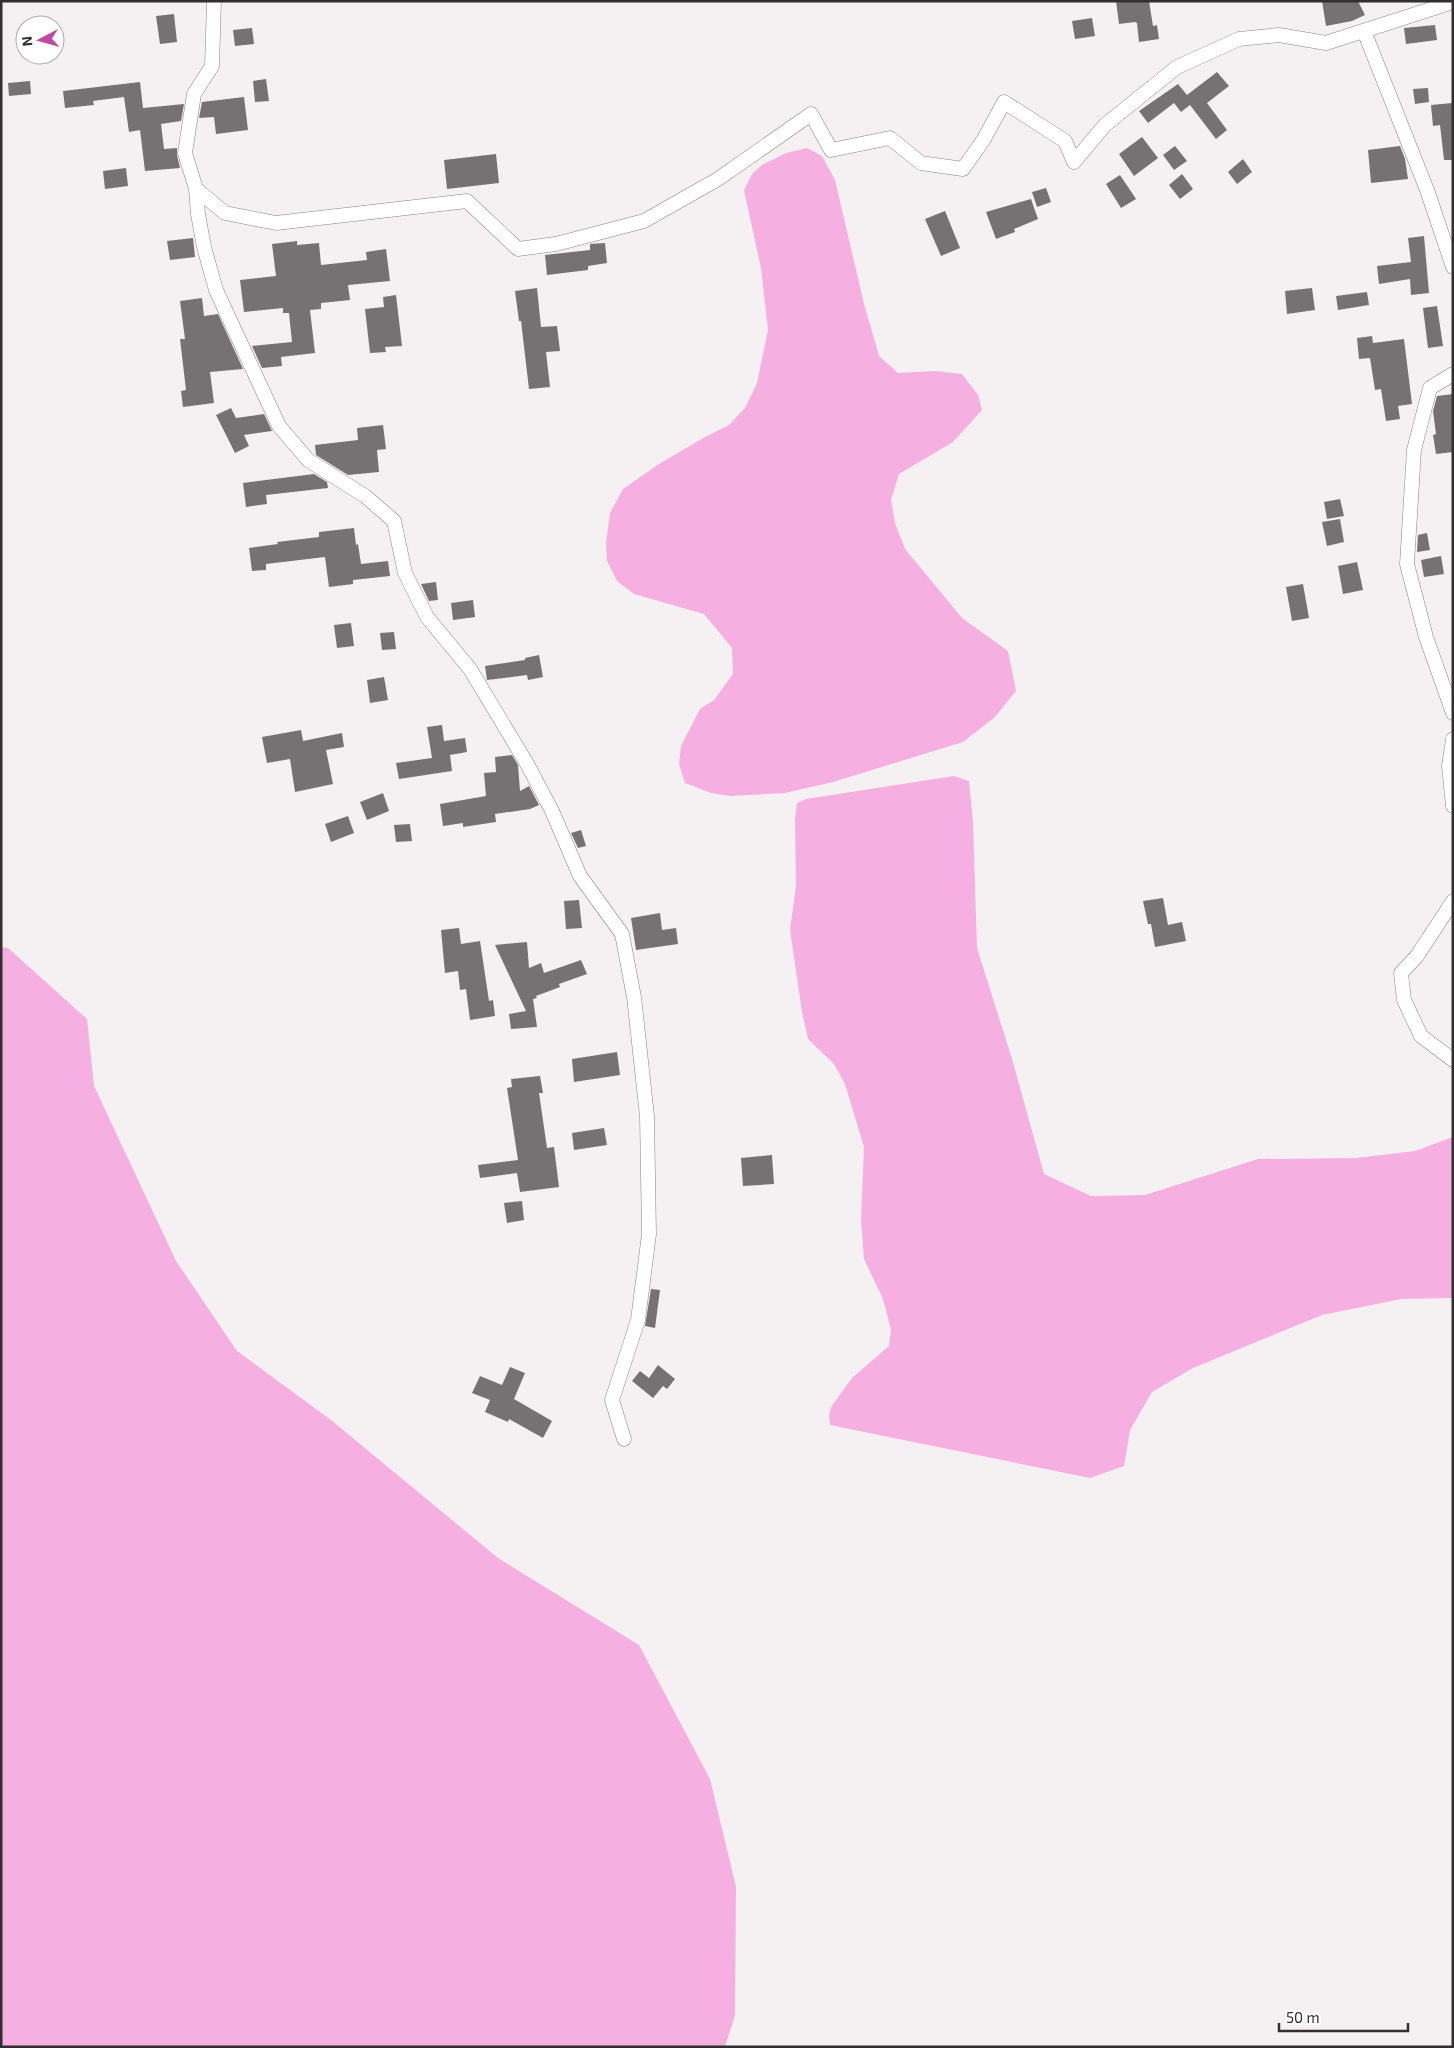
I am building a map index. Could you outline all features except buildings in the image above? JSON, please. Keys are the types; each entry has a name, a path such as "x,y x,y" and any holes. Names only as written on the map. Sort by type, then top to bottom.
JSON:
{"street":[{"path":"214,1 212,66 194,94 185,153 196,189 204,247 216,290 279,426 308,460 365,496 394,521 405,573 427,617 470,669 526,762 552,811 580,876 622,934 634,997 648,1116 649,1234 638,1320 612,1400 624,1439"},
{"path":"196,189 224,213 276,223 467,201 518,249 556,244 644,221 718,179 811,114 831,150 890,138 921,163 964,169 984,139 1004,102 1065,141 1074,162 1105,125 1178,68 1240,39 1279,35 1326,43 1453,2"},
{"path":"1364,30 1428,190 1453,267"},
{"path":"1453,374 1430,388 1414,450 1408,564 1426,637 1453,713"},
{"path":"1453,739 1449,766 1453,806"},
{"path":"1453,900 1417,956 1401,973 1404,1000 1421,1036 1453,1060"}],"shaded area":[{"path":"807,148 822,156 835,180 864,304 879,356 898,373 935,371 962,374 978,395 982,410 953,442 899,474 891,500 895,523 905,549 962,618 1008,651 1016,691 995,717 963,742 833,782 785,793 730,796 711,793 685,783 679,764 681,746 700,709 714,700 733,674 732,648 704,614 634,594 617,581 607,561 606,543 610,513 623,489 659,464 729,425 745,408 757,383 768,330 761,268 744,190 752,174 762,165 786,153"},
{"path":"954,776 969,781 973,822 977,948 1012,1059 1044,1174 1091,1196 1145,1195 1258,1159 1356,1158 1415,1151 1453,1137 1453,1298 1401,1299 1322,1315 1193,1368 1152,1392 1130,1430 1124,1466 1090,1478 830,1425 831,1407 852,1378 889,1346 891,1330 883,1299 864,1259 861,1220 864,1147 845,1084 834,1064 808,1039 802,1012 790,930 796,886 795,819 797,803 806,799"},
{"path":"1,947 8,948 87,1019 94,1086 176,1261 237,1351 331,1420 498,1558 639,1645 710,1779 736,1887 735,2015 725,2047 1,2047"}]}
